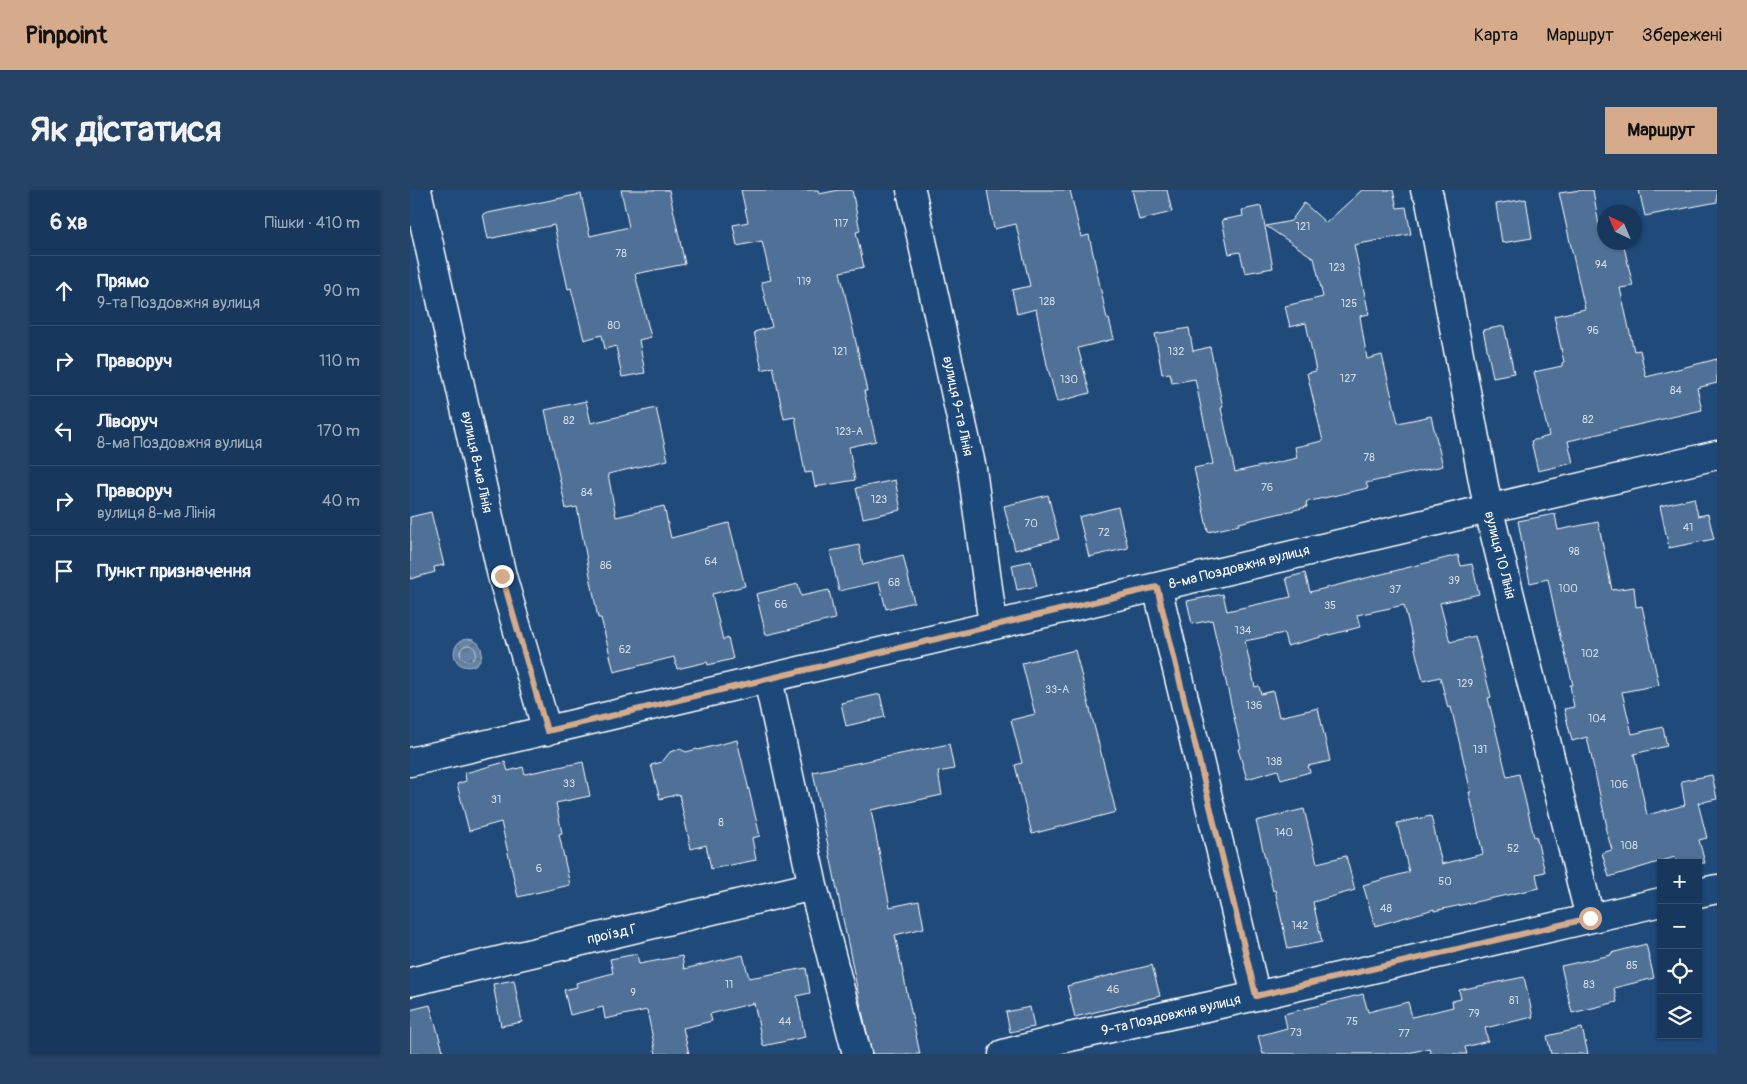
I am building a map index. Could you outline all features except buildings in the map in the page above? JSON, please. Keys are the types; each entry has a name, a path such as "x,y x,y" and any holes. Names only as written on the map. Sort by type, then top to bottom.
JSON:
{"street":[{"name":"вулиця 8-ма Лінія","path":"417,190 502,576 547,731"},
{"name":"вулиця 9-та Лінія","path":"911,190 972,469 993,625"},
{"name":"вулиця 10 Лінія","path":"1425,190 1429,196 1488,507 1590,918"},
{"name":"8-ма Поздовжня вулиця","path":"410,762 1157,587 1488,507 1717,455"},
{"path":"1157,587 1256,996"},
{"path":"768,679 813,886 857,1054"},
{"name":"проїзд Г","path":"410,982 813,886"},
{"path":"1702,892 1717,888"},
{"name":"9-та Поздовжня вулиця","path":"1004,1054 1066,1046 1256,996 1657,903"}],"water":[{"path":"468,639 478,643 482,653 478,663 468,667 458,663 454,653 458,643"}],"route":[{"path":"502,576 547,731 1157,587 1256,996 1590,918"}]}
